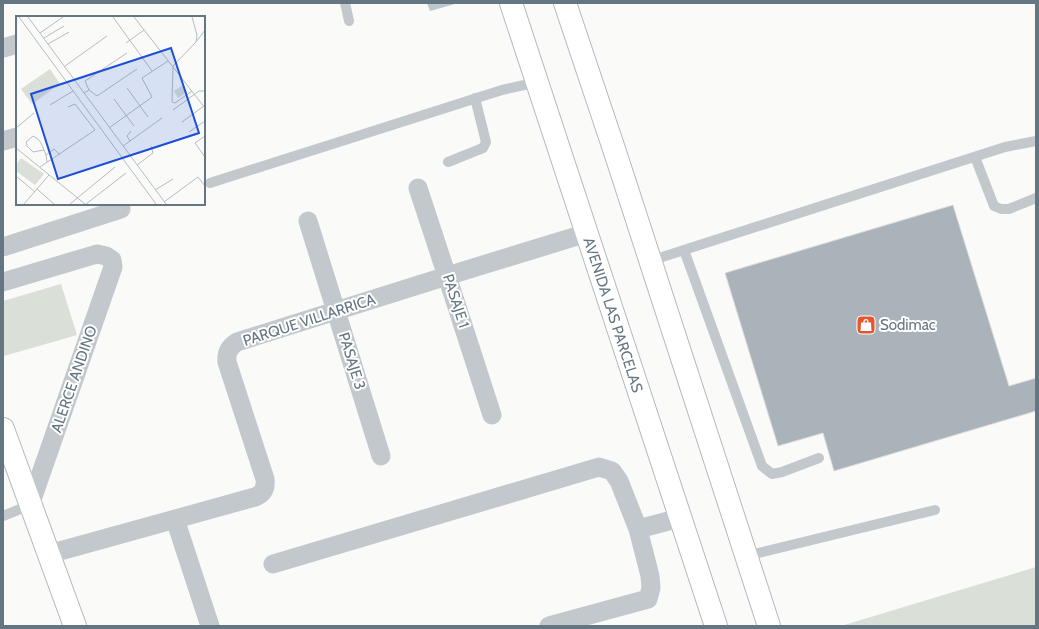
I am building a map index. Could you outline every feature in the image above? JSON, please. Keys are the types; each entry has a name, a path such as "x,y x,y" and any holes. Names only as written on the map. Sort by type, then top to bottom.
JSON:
{"main road":[{"name":"AVENIDA LAS PARCELAS","path":"511,3 716,626"},
{"path":"565,3 769,626"},
{"path":"3,429 75,626"}],"street":[{"path":"3,48 16,44"},
{"path":"3,141 16,137"},
{"name":"PASAJE 1","path":"418,188 492,415"},
{"path":"3,247 121,209"},
{"name":"PASAJE 3","path":"308,221 381,456"},
{"name":"PARQUE VILLARRICA","path":"49,554 259,495 266,484 265,479 227,362 229,350 232,345 237,342 586,233"},
{"name":"ALERCE ANDINO","path":"3,282 97,254 106,256 112,260 113,267 30,505"},
{"path":"273,564 599,467 612,471 619,481 638,529 650,576 651,588 648,599 549,626"},
{"path":"638,529 680,518"},
{"path":"175,519 210,626"}],"lane":[{"path":"345,3 349,21"},
{"path":"210,183 475,98 538,82"},
{"path":"448,162 483,148 486,142 475,98"},
{"path":"650,261 975,156 1005,147 1036,141"},
{"path":"975,156 994,206 1002,209 1009,209 1036,198"},
{"path":"684,250 762,466 772,474 782,472 819,458"},
{"path":"3,516 30,505"},
{"path":"746,556 935,510"}],"shaded area":[{"path":"427,3 454,3 455,4 430,11"},
{"path":"61,284 77,335 4,356 3,301"},
{"path":"1036,567 1036,626 841,626"}],"building":[{"name":"Sodimac","path":"953,205 1009,386 1036,378 1036,411 834,471 823,433 778,446 725,273"}],"place":[{"name":"Sodimac","path":"866,325"}]}
